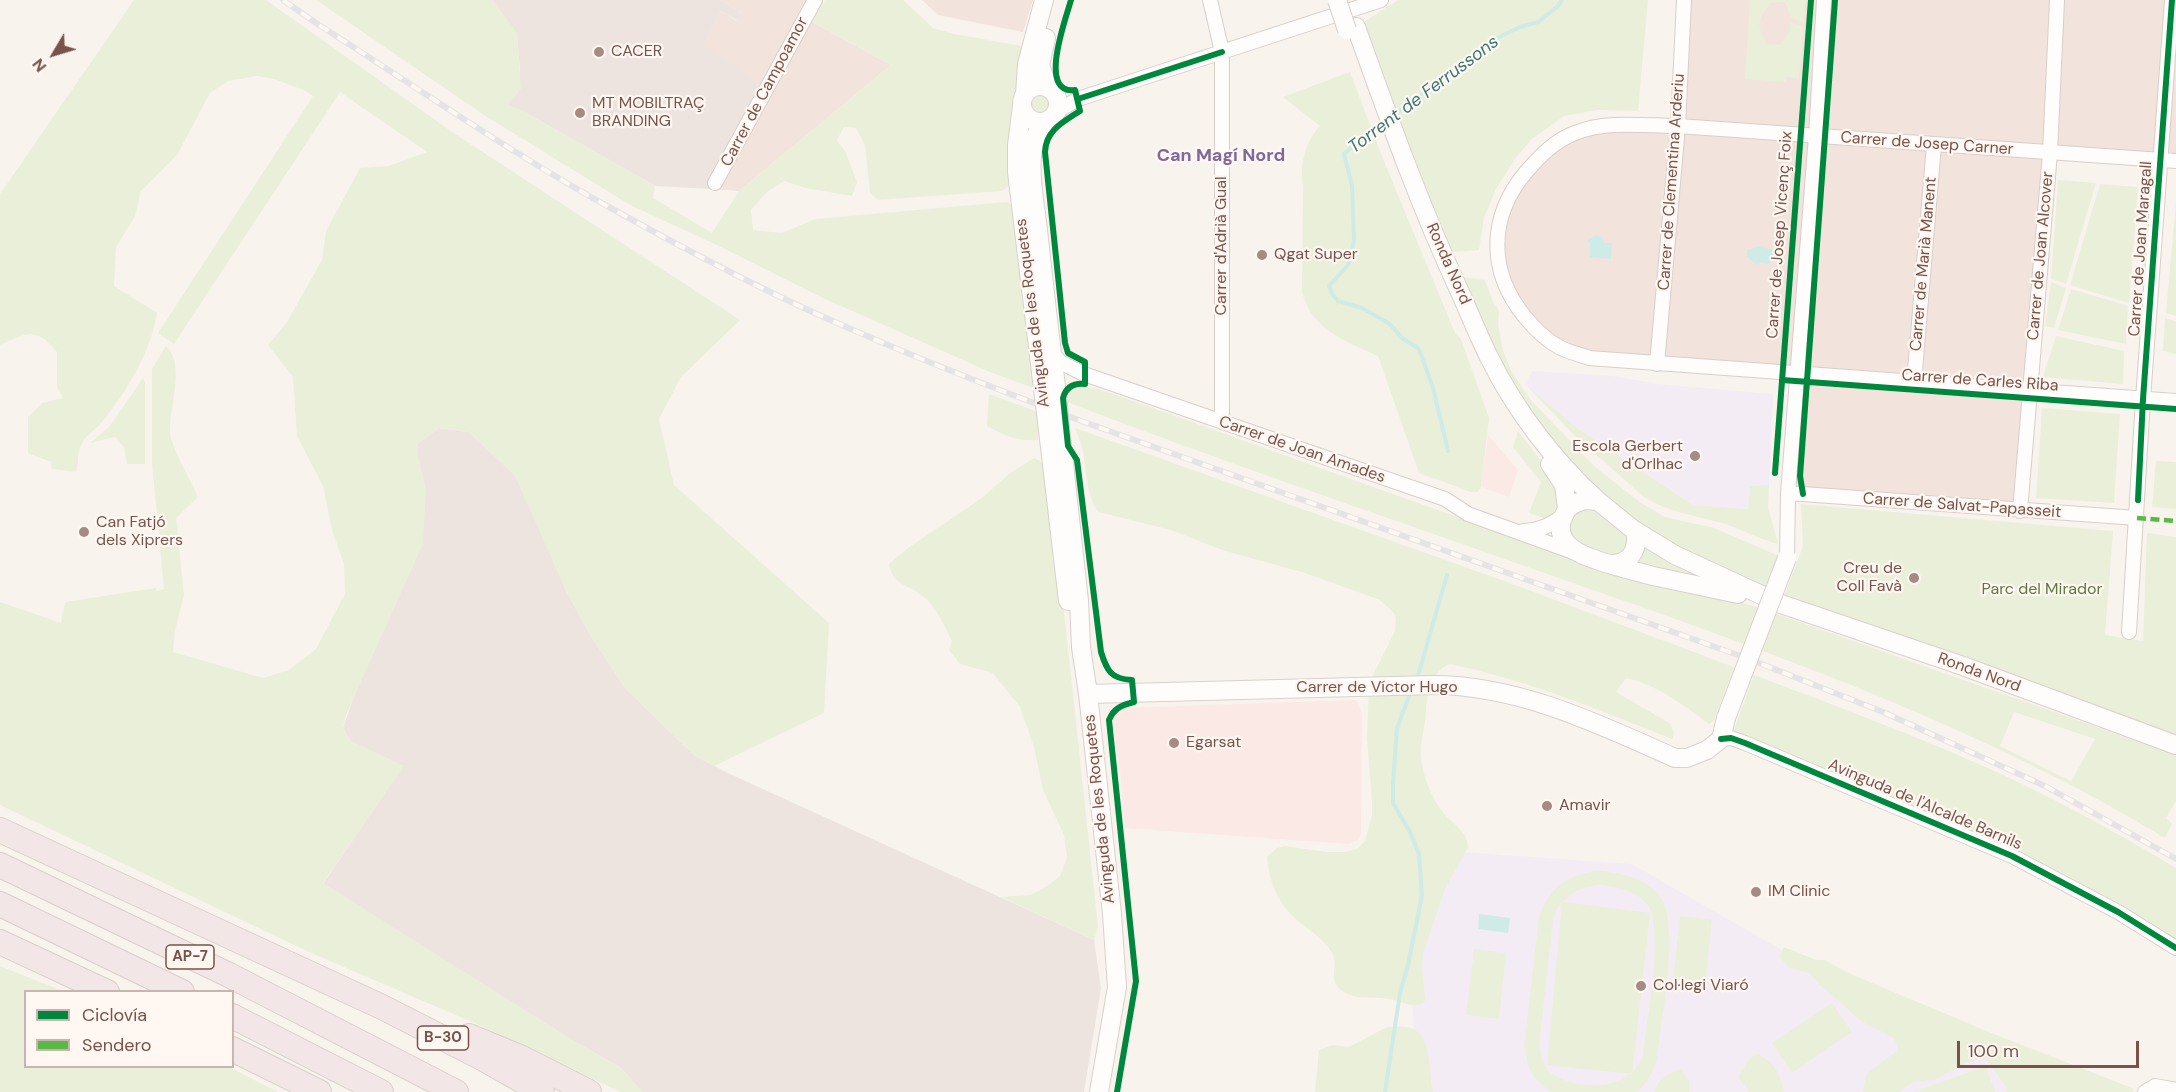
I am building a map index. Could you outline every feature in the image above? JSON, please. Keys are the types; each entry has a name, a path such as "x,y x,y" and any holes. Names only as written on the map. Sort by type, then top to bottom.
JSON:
{"highway":[{"name":"B-30","path":"0,830 341,988 482,1058 542,1092"},
{"name":"AP-7","path":"0,865 229,975 456,1092"},
{"name":"AP-7","path":"0,904 178,990"},
{"path":"0,942 103,990"},
{"path":"341,988 401,1007 522,1058 589,1092"},
{"path":"234,1017 381,1092"},
{"path":"234,1050 319,1092"}],"street":[{"name":"Carrer de Campoamor","path":"715,183 815,0"},
{"name":"Avinguda de les Roquetes","path":"1044,0 1027,64 1017,145 1019,197 1051,387"},
{"path":"1051,118 1058,108 1058,100 1048,88 1041,65 1041,56 1056,0"},
{"name":"Carrer d'Adrià Gual","path":"1210,0 1222,52 1222,422"},
{"name":"Ronda Nord","path":"1337,0 1352,29"},
{"name":"Ronda Nord","path":"1346,0 1352,29 1436,261 1484,367 1523,432 1561,479 1566,492 1565,512 1560,532 1565,542 1576,553 1612,565 1781,604"},
{"path":"1048,88 1034,87 1023,100 1026,115 1032,120 1041,122 1051,118 1060,109 1078,99 1381,0"},
{"name":"Carrer de Clementina Arderiu","path":"1657,364 1678,126 1684,0"},
{"name":"Carrer de Josep Vicenç Foix","path":"1787,558 1788,493 1816,136 1824,0"},
{"name":"Carrer de Joan Alcover","path":"2020,511 2050,153 2057,0"},
{"name":"Carrer de Joan Maragall","path":"2129,632 2143,399 2172,0"},
{"name":"Avinguda de les Roquetes","path":"1019,197 1026,182 1025,167 1033,150 1038,130 1051,118"},
{"name":"Carrer de Josep Carner","path":"1657,364 1588,358 1558,347 1534,328 1508,293 1500,274 1498,222 1509,196 1544,152 1572,134 1598,125 1678,126 2176,161"},
{"name":"Ronda Nord","path":"1388,130 1489,357 1509,394 1563,465 1598,501 1634,530 1675,555 1781,604 1973,670 2176,745"},
{"name":"Carrer de Marià Manent","path":"1914,382 1934,145"},
{"name":"Avinguda de les Roquetes","path":"1033,150 1033,185 1051,351 1054,426 1071,526 1079,601 1080,640 1112,914 1117,987 1099,1092"},
{"name":"Avinguda de les Roquetes","path":"1019,197 1030,227 1034,265 1042,279"},
{"name":"Carrer de Joan Amades","path":"1051,351 1060,362 1084,374 1445,499 1468,514 1576,553"},
{"name":"Carrer de Carles Riba","path":"1657,364 2176,401"},
{"name":"Carrer de Joan Amades","path":"1051,387 1064,372 1084,374"},
{"path":"1054,426 1049,448 1065,586 1080,640"},
{"name":"Avinguda de les Roquetes","path":"1049,448 1057,460 1062,507 1071,526"},
{"name":"Carrer de Salvat-Papasseit","path":"1788,493 2137,518"},
{"path":"1565,512 1581,501 1598,501"},
{"name":"Carrer de Joan Amades","path":"1515,531 1535,531 1556,522 1565,512"},
{"path":"1612,565 1628,559 1633,553 1637,544 1634,530"},
{"path":"1721,739 1726,718 1787,558"},
{"name":"Carrer de Víctor Hugo","path":"1088,694 1433,685 1509,694 1575,716 1676,758 1687,758 1698,754 1721,739"},
{"name":"Avinguda de l'Alcalde Barnils","path":"1721,739 1731,738 1745,743 2012,856 2118,912 2176,948"},
{"path":"2145,1092 2156,1086 2176,1090"}],"shaded area":[{"path":"492,0 721,0 741,13 738,21 721,11 704,45 766,88 710,189 655,186 523,111 507,105 520,71 517,34"},
{"path":"721,0 815,0 805,18 891,65 739,191 710,189 715,183 704,45 721,11 737,21 741,13"},
{"path":"922,0 1033,0 1023,32 938,15"},
{"path":"1684,0 2176,0 2176,161 2050,153 2020,511 1788,493 1798,374 1589,358 1534,328 1500,274 1509,196 1572,134 1678,126"},
{"name":"Escola Gerbert d'Orlhac","path":"1532,371 1613,376 1658,384 1773,394 1769,485 1750,486 1748,509 1693,505 1577,428 1525,384"},
{"path":"439,428 468,432 494,450 515,476 530,498 566,591 591,636 625,688 695,756 1094,940 1101,988 1084,1092 642,1092 621,1068 572,1040 323,884 403,766 350,741 343,728 426,490 418,458 418,443"},
{"path":"1488,435 1518,470 1509,497 1481,487"},
{"path":"1354,700 1359,704 1362,714 1361,834 1358,840 1349,844 1125,828 1120,771 1113,729 1114,720 1125,708"},
{"name":"Col·legi Viaró","path":"1404,848 1632,864 1782,950 2125,1092 1423,1092 1413,1023"}],"green space":[{"path":"134,0 266,0 455,134 740,320 681,377 659,419 674,485 829,623 824,713 714,766 695,756 625,688 591,636 566,591 515,476 468,432 439,428 418,443 418,458 426,490 423,544 346,715 343,728 350,741 404,766 323,883 572,1040 621,1068 642,1092 621,1092 472,1022 309,952 0,805 0,602 61,623 65,602 156,588 156,591 164,589 152,463 152,369 166,346 172,354 176,375 170,422 171,438 198,497 176,518 184,595 175,631 173,652 263,678 289,670 316,649 345,594 344,564 332,530 323,486 297,436 293,377 268,345 287,322 322,260 326,231 360,168 389,166 427,152 340,92 174,344 158,333 313,96 274,79 257,76 228,81 210,93 177,155 141,191 135,216 116,247 114,286 157,313 149,343 129,384 100,424 83,441 76,472 52,469 51,462 28,453 28,417 42,403 63,398 57,387 57,352 43,338 31,334 0,345 0,194"},
{"path":"316,0 492,0 517,33 521,89 508,105 523,111 655,186 653,198 712,233 739,191 891,65 811,21 825,0 903,0 933,28 1022,46 1025,49 1014,99 1011,132 1014,183 1002,191 877,200 870,192 865,145 856,128 844,127 837,140 846,153 857,182 852,196 805,188 784,181 768,191 751,210 753,230 782,233 815,219 1007,202 1014,207 1036,389 990,372 823,298 630,205 484,115"},
{"path":"1398,0 1648,0 1638,111 1597,110 1564,116 1532,139 1514,160 1496,189 1484,218 1479,250 1442,253 1356,27"},
{"path":"1750,0 1805,0 1804,23 1791,18 1785,2 1771,3 1763,13 1760,22 1761,32 1767,44 1780,45 1790,32 1790,22 1803,27 1799,78 1786,77 1786,82 1745,79"},
{"path":"1350,72 1381,154 1455,333 1461,339 1489,418 1481,487 1478,492 1471,492 1419,473 1378,356 1331,333 1313,316 1302,292 1302,169 1307,146 1320,126 1283,97"},
{"path":"1040,92 1048,96 1052,104 1048,112 1040,116 1032,112 1028,104 1032,96"},
{"path":"2058,180 2096,183 2066,284 2051,279"},
{"path":"2100,184 2138,187 2129,303 2070,285"},
{"path":"2176,203 2176,316 2166,313"},
{"path":"1452,276 1485,280 1493,302 1499,310 1498,324 1503,351 1512,372 1530,399 1594,466 1641,503 1665,517 1714,528 1779,556 1766,597 1634,530 1530,425"},
{"path":"2051,282 2066,288 2054,328 2045,326"},
{"path":"2071,289 2128,306 2126,344 2058,330"},
{"path":"2165,318 2176,321 2176,354 2163,351"},
{"path":"2056,336 2124,351 2123,384 2043,377"},
{"path":"143,378 145,383 145,464 127,464 124,447 115,437 90,443 109,427"},
{"path":"1525,384 1577,428 1693,505 1748,509 1750,486 1769,485 1768,507 1778,544 1725,524 1673,510 1644,497 1574,435"},
{"path":"1081,387 1098,389 1150,407 1630,579 1751,605 2176,755 2176,801 2166,818 2172,824 2165,838 2099,800 1961,732 1891,701 1748,645 1200,452 1067,402 1073,390","holes":["2014,712 2095,739 2071,781 2000,746"]},
{"path":"989,394 1038,412 1038,440 1011,437 987,426"},
{"path":"2042,408 2120,414 2114,503 2036,498"},
{"path":"1075,428 1507,582 1734,667 1714,720 1709,724 1680,703 1649,685 1626,678 1616,692 1671,724 1674,734 1672,739 1507,678 1450,664 1443,668 1434,677 1429,689 1421,747 1422,764 1426,780 1437,804 1462,831 1468,847 1445,889 1423,953 1425,1001 1414,1005 1390,999 1349,995 1335,983 1335,962 1329,948 1291,915 1280,901 1270,876 1267,857 1277,848 1285,846 1326,852 1345,852 1357,849 1365,841 1372,815 1367,739 1369,683 1395,631 1394,613 1380,600 1305,573 1222,550 1171,530 1099,512 1089,492 1083,452"},
{"path":"1518,431 1555,479 1562,497 1556,514 1549,520 1529,513 1541,482 1513,447"},
{"path":"1034,458 1040,461 1046,470 1066,629 1098,927 1094,940 1001,897 1031,895 1060,876 1067,858 1064,835 1043,790 1034,747 1020,707 993,673 960,664 949,650 952,641 933,607 924,597 898,581 889,564 908,548 982,498 1010,473"},
{"path":"2156,461 2176,462 2176,509 2152,507"},
{"name":"Parc del Mirador","path":"1801,504 2113,531 2105,635 2143,641 2147,533 2176,537 2176,745 1781,604 1803,546"},
{"path":"1593,506 1630,534 1628,551 1610,558 1585,549 1568,535 1572,513"},
{"path":"1643,544 1721,584 1630,563"},
{"path":"1754,675 1908,734 1999,773 2089,818 2176,868 2176,940 2132,912 1944,820 1734,730"},
{"path":"1601,871 1625,875 1647,884 1659,895 1665,908 1669,927 1668,973 1657,1058 1650,1077 1636,1092 1551,1092 1536,1080 1529,1068 1524,1046 1539,917 1555,889 1570,878","holes":["1601,885 1626,890 1637,896 1647,904 1652,915 1653,976 1643,1055 1637,1067 1632,1071 1650,913 1563,902 1571,894","1562,903 1547,1065 1629,1074 1601,1085 1573,1083 1548,1071 1543,1062 1539,1045 1553,920 1557,908"]},
{"path":"1680,916 1712,920 1705,984 1673,980"},
{"path":"1784,947 1816,960 1824,960 1853,975 1989,1032 2132,1088 2134,1092 2007,1092 2005,1085 1985,1058 1970,1061 1934,1080 1913,1082 1899,1092 1863,1092 1866,1074 1898,1050 1894,1038 1861,1021 1809,973 1790,968 1779,957"},
{"path":"1474,949 1506,953 1499,1019 1466,1015"},
{"path":"0,966 60,990 24,990 24,1068 231,1068 278,1092 0,1092"},
{"path":"1832,1003 1852,1032 1792,1073 1772,1043"},
{"path":"1387,1027 1409,1027 1420,1035 1427,1049 1433,1092 1315,1092 1319,1050 1333,1045 1349,1047"},
{"path":"1758,1054 1769,1061 1776,1070 1784,1092 1749,1092 1738,1077 1750,1058"},
{"path":"1986,1066 1995,1092 1913,1092"},
{"path":"1680,1069 1689,1080 1689,1092 1654,1092 1660,1080"}],"water":[{"path":"1596,235 1601,236 1605,243 1612,243 1611,259 1590,257 1588,240"},
{"path":"1758,246 1772,250 1774,257 1771,262 1767,264 1760,262 1757,265 1747,257 1747,250"},
{"path":"1479,914 1510,918 1508,933 1478,929"}],"waterway":[{"name":"Torrent de Ferrussons","path":"1394,115 1499,37 1538,22 1562,0"},
{"name":"Torrent de Ferrussons","path":"1386,121 1344,154 1352,186 1354,240 1348,265 1329,286 1338,301 1362,308 1390,324 1402,338 1419,349 1433,388 1448,451"},
{"name":"Torrent de Ferrussons","path":"1417,679 1447,575"},
{"name":"Torrent de Ferrussons","path":"1385,1092 1400,993 1422,896 1419,854 1410,832 1393,803 1397,728 1411,691"}],"railway":[{"path":"283,0 542,168 702,257 815,313 934,364 1084,422 1749,659 1883,712 2045,786 2176,859"}],"marked path":[{"path":"2137,518 2176,521"}],"cycle path":[{"path":"1071,0 1060,38 1056,68 1058,81 1064,88 1075,90 1080,111 1052,132 1045,152 1065,343 1068,353 1085,362 1085,384 1071,386 1063,398 1068,446 1077,460 1101,652 1111,673 1119,678 1132,680 1134,702 1119,708 1109,720 1136,981 1117,1092"},
{"path":"1775,473 1811,0"},
{"path":"1803,494 1800,476 1835,0"},
{"path":"2138,500 2143,399 2172,0"},
{"path":"1078,99 1222,52"},
{"path":"1782,380 2176,409"},
{"path":"1721,739 1731,738 1745,743 2012,856 2118,912 2176,948"}],"place":[{"name":"CACER","path":"599,52"},
{"name":"MT MOBILTRAÇ BRANDING","path":"580,113"},
{"name":"Qgat Super","path":"1262,255"},
{"name":"Escola Gerbert d'Orlhac","path":"1695,456"},
{"name":"Can Fatjó dels Xiprers","path":"84,532"},
{"name":"Creu de Coll Favà","path":"1914,578"},
{"name":"Egarsat","path":"1174,743"},
{"name":"Amavir","path":"1547,806"},
{"name":"IM Clinic","path":"1756,892"},
{"name":"Col·legi Viaró","path":"1641,986"}],"district":[{"name":"Can Magí Nord","path":"1221,156"}]}
